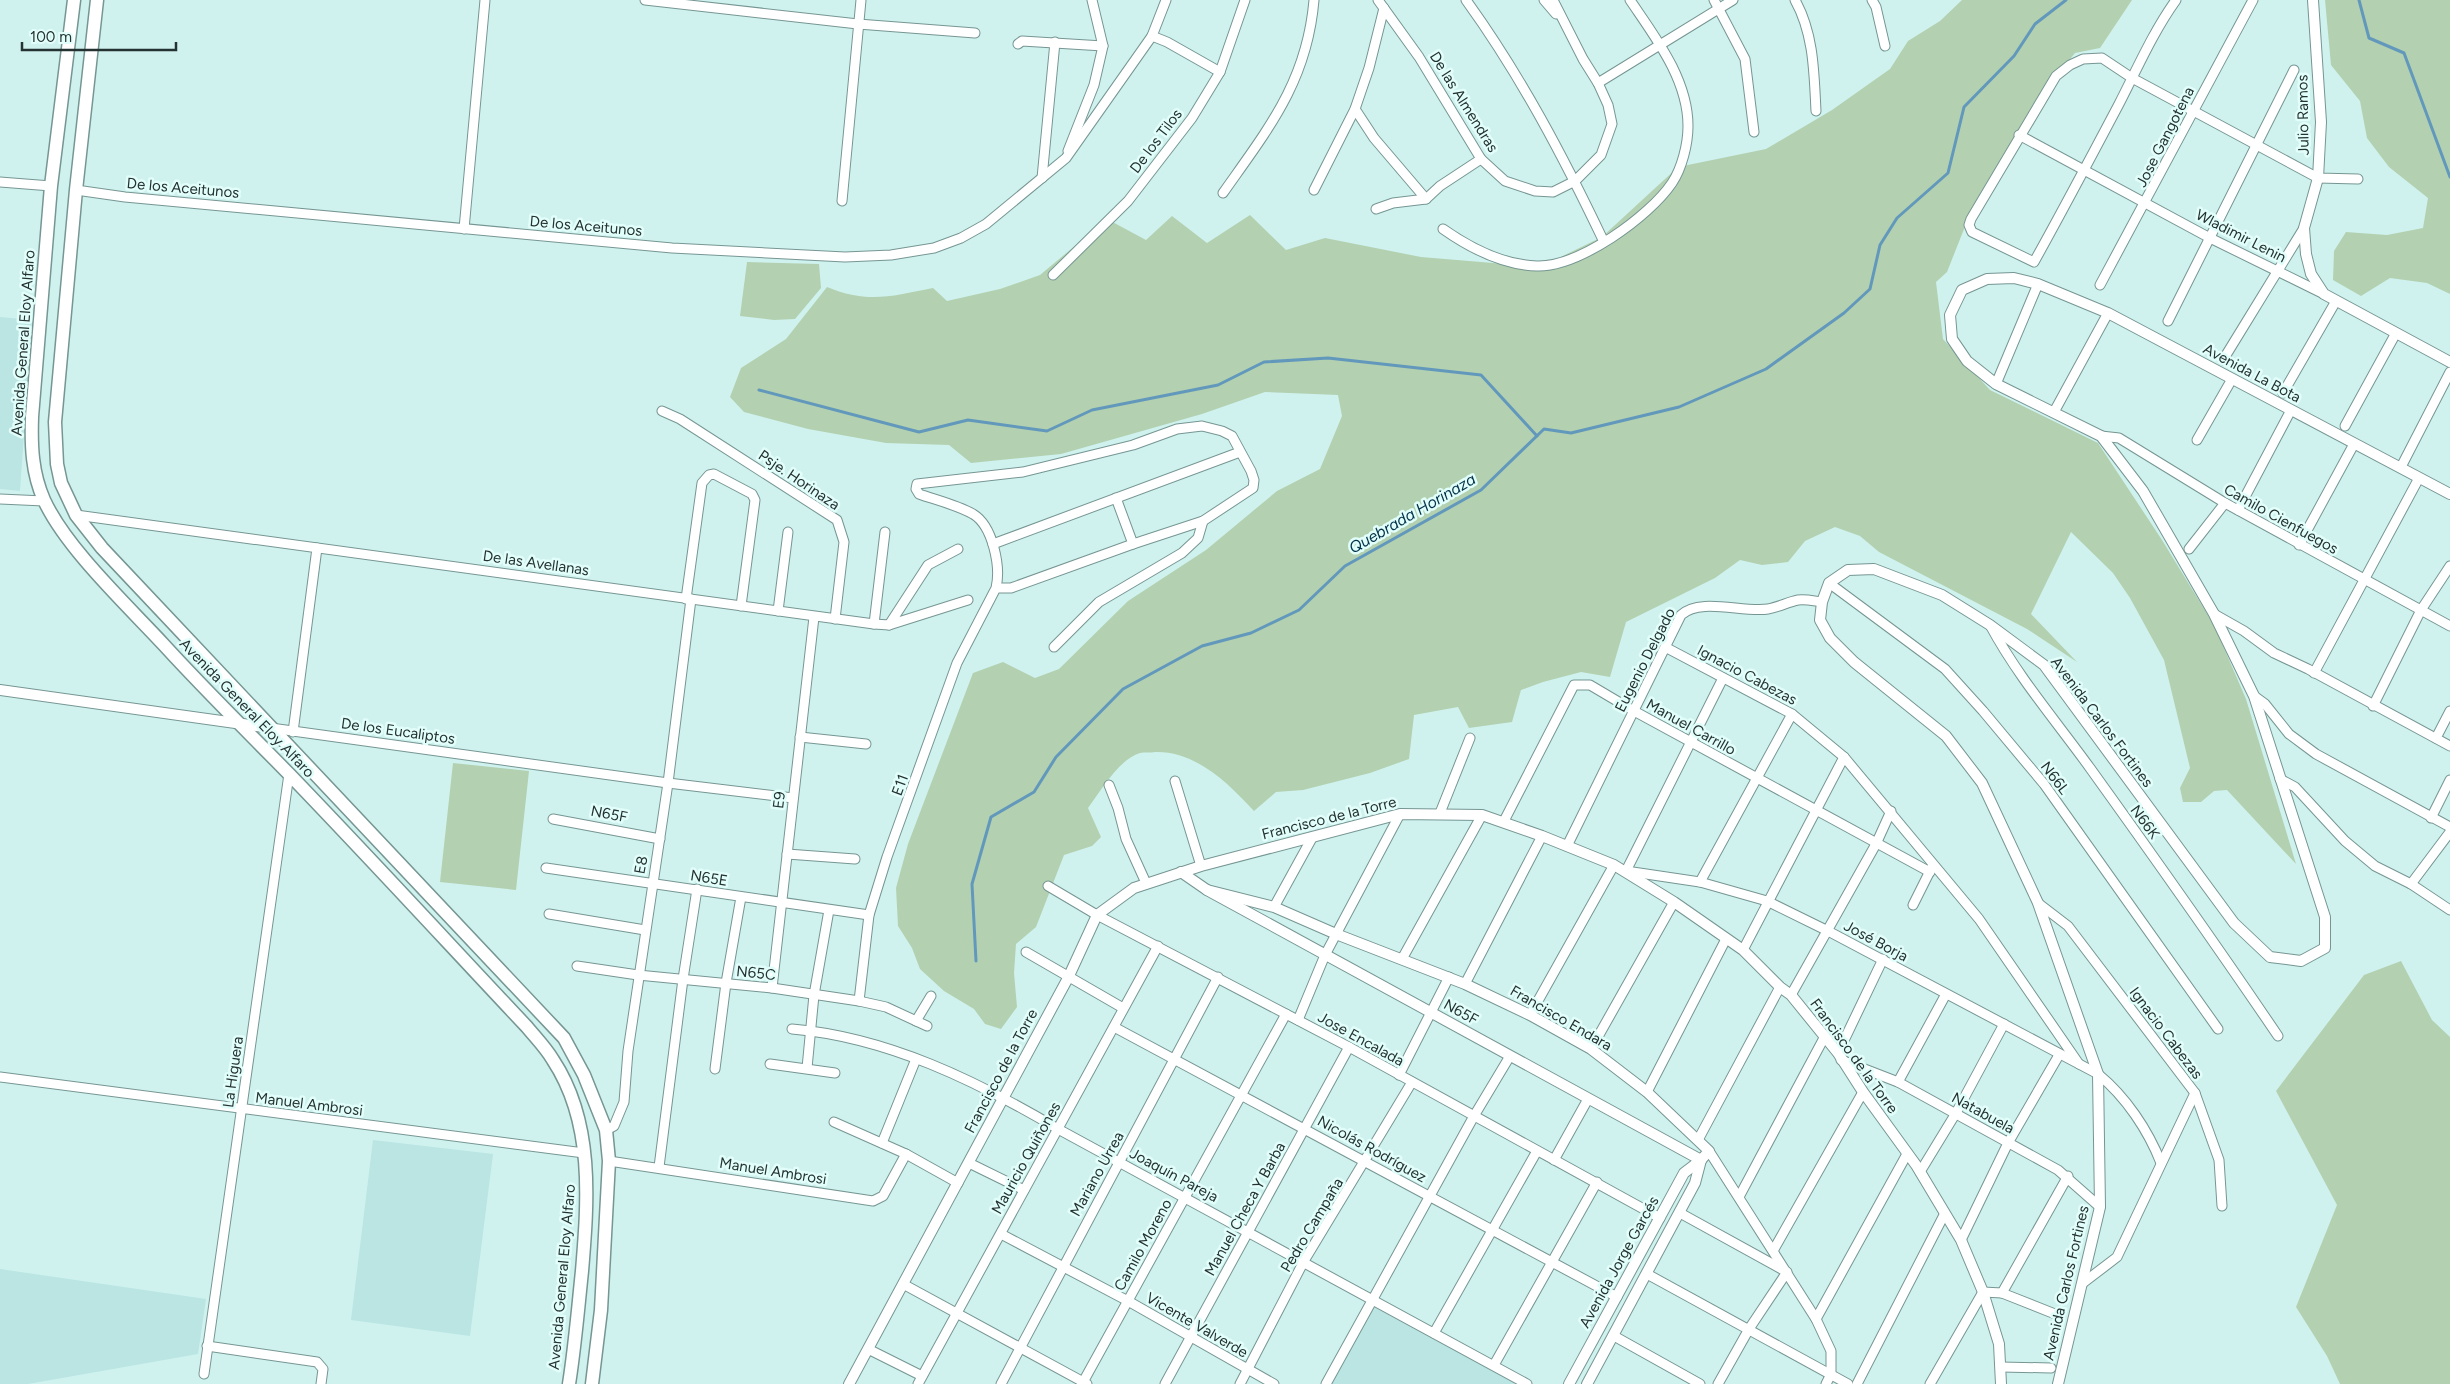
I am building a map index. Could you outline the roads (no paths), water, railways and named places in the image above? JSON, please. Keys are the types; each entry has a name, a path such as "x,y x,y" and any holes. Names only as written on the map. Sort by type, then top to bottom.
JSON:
{"main road":[{"name":"Avenida General Eloy Alfaro","path":"74,0 51,186 32,418 31,452 36,477 44,500 59,527 90,564 236,722 289,774 527,1027 554,1060 572,1099 581,1131 588,1189 576,1341 569,1384"},
{"name":"Avenida General Eloy Alfaro","path":"97,0 76,190 55,422 57,464 61,483 76,515 102,548 564,1038 584,1075 606,1130 609,1161 601,1310 592,1384"}],"street":[{"path":"464,229 485,0"},
{"path":"645,0 858,24 975,33"},
{"path":"842,201 861,0"},
{"name":"De los Aceitunos","path":"1066,158 1094,85 1103,46 1092,0"},
{"name":"De los Aceitunos","path":"76,190 126,197 672,248 844,257 890,255 934,248 961,238 986,224 1066,158 1152,36 1166,0"},
{"name":"De los Tilos","path":"1053,275 1128,201 1192,118 1220,72 1245,0"},
{"path":"1223,193 1276,119 1302,62 1309,39 1314,0"},
{"name":"De las Almendras","path":"1378,0 1419,57 1481,159 1505,181 1535,191 1553,192 1575,181 1601,155 1610,132 1611,114 1598,82 1552,0"},
{"path":"1466,0 1524,88 1575,181 1604,242"},
{"path":"1544,0 1567,28"},
{"path":"1443,229 1464,243 1485,253 1512,262 1536,266 1553,265 1604,242 1643,215 1661,197 1673,182 1683,158 1688,125 1678,80 1659,43 1630,0"},
{"path":"1714,0 1720,8 1745,59 1754,132"},
{"path":"1598,82 1659,43 1733,0"},
{"path":"1795,0 1801,11 1812,48 1816,110"},
{"path":"1872,0 1876,7 1885,46"},
{"path":"2176,0 2160,22 2132,78 2084,170 2034,262 1972,232 1969,225 1971,219 2019,135 2056,76 2070,65 2083,59 2102,58 2132,78 2318,178 2358,179"},
{"name":"Jose Gangotena","path":"2100,286 2146,204 2193,110 2253,0"},
{"name":"Julio Ramos","path":"2223,360 2304,228 2318,178 2321,122 2313,0"},
{"path":"1314,190 1355,109 1384,8"},
{"path":"1152,36 1167,42 1220,72"},
{"path":"1018,44 1022,41 1103,46"},
{"path":"1042,178 1055,42"},
{"path":"2168,321 2294,70"},
{"path":"1355,109 1374,138 1426,199"},
{"name":"Wladimir Lenin","path":"2019,135 2210,238 2324,294 2450,362"},
{"path":"1376,208 1393,203 1426,199 1440,186 1481,159"},
{"path":"0,182 51,186"},
{"name":"Julio Ramos","path":"2304,228 2306,254 2311,274 2324,294"},
{"name":"Avenida Carlos Fortines","path":"2038,284 2014,278 1987,278 1962,290 1950,315 1952,339 1967,361 1996,384 2101,436 2143,491 2214,614 2254,696 2325,916 2325,948 2301,961 2270,957 2234,923 2044,666 1990,625 1942,595 1874,569 1848,570 1829,583 1822,602 1820,620 1830,638 1854,662 1946,736 1982,783 2038,904 2098,1074 2100,1207 2058,1384"},
{"path":"1996,384 2038,284"},
{"name":"Avenida La Bota","path":"2038,284 2108,313 2450,494"},
{"path":"2283,393 2336,301"},
{"path":"2054,412 2108,313"},
{"path":"2345,426 2396,333"},
{"path":"2401,467 2450,372"},
{"path":"2197,440 2232,379"},
{"name":"Psje. Horinaza","path":"662,410 688,424 836,520 844,542 835,619"},
{"path":"2238,510 2291,410"},
{"path":"1202,426 1222,431 1232,436 1240,452 1254,480 1253,488 1203,521 1011,588 996,588 999,572 993,544 984,526 974,515 919,494 916,486 920,482 1023,472 1132,445 1184,428 1202,426"},
{"name":"Camilo Cienfuegos","path":"2101,436 2118,438 2225,503 2450,626"},
{"path":"2299,544 2354,444"},
{"path":"993,544 1240,452"},
{"name":"E8","path":"606,1130 614,1126 624,1102 628,1050 638,975 668,783 702,483 709,474 729,480 752,494 755,500 741,606"},
{"path":"2314,673 2419,478"},
{"path":"1116,498 1133,544"},
{"path":"0,499 44,500"},
{"path":"2190,549 2225,503"},
{"name":"De las Avellanas","path":"76,515 778,612 889,625"},
{"path":"1054,647 1099,602 1182,553 1198,538 1203,521"},
{"path":"778,612 788,532"},
{"path":"874,624 885,532"},
{"path":"293,732 317,548"},
{"path":"889,625 928,565 958,549"},
{"path":"2374,706 2421,610 2450,566"},
{"name":"N66L","path":"1829,583 1945,668 1983,711 2044,784 2218,1029"},
{"name":"E11","path":"859,1001 869,915 887,857 957,663 996,588"},
{"path":"889,625 968,600"},
{"name":"Eugenio Delgado","path":"1567,846 1681,614 1693,607 1701,606 1741,610 1768,609 1799,600 1822,602"},
{"path":"2214,614 2244,631 2274,653 2450,746"},
{"name":"E9","path":"772,988 814,616"},
{"name":"N66K","path":"1990,625 2009,660 2089,767 2242,981 2278,1036"},
{"name":"Ignacio Cabezas","path":"1665,648 1792,714 1844,756 1891,811 1932,868"},
{"path":"1626,871 1723,678"},
{"name":"Manuel Carrillo","path":"1504,821 1574,685 1590,685 1876,844 1932,868 1979,919 2079,1064"},
{"name":"De los Eucaliptos","path":"0,690 236,722 293,732 793,798"},
{"path":"2254,696 2265,704 2289,734 2316,754 2450,827"},
{"path":"2436,738 2450,712"},
{"path":"1700,882 1792,714"},
{"path":"800,737 866,744"},
{"path":"1440,813 1470,738"},
{"path":"1743,950 1814,810 1844,756"},
{"name":"La Higuera","path":"204,1374 289,774"},
{"path":"2280,780 2295,787 2345,841 2375,866 2411,884 2450,910"},
{"path":"2431,818 2450,780"},
{"path":"1175,781 1201,866"},
{"path":"1109,785 1118,808 1126,839 1146,883"},
{"path":"1791,995 1876,844 1891,811"},
{"name":"Francisco de la Torre","path":"849,1384 1068,978 1097,915 1124,894 1146,883 1201,866 1400,814 1440,813 1482,815 1504,821 1626,871 1743,950 1780,987 1791,995 1825,1036 1862,1092 1920,1172 1944,1215 1961,1240 1983,1292 1999,1344 2001,1384"},
{"path":"1298,1020 1325,955 1400,814"},
{"path":"1402,959 1482,815"},
{"name":"N65F","path":"553,818 660,839"},
{"path":"2411,884 2450,832"},
{"path":"1466,984 1542,836"},
{"path":"1274,907 1312,838"},
{"path":"787,854 855,859"},
{"path":"1530,1015 1614,865"},
{"name":"N65E","path":"546,868 869,915"},
{"path":"1913,905 1932,868"},
{"name":"José Borja","path":"1626,871 1700,882 1767,901 1882,959 2059,1055 2098,1074"},
{"path":"1181,872 1207,890"},
{"name":"Jose Encalada","path":"1048,886 1097,915 1349,1047 1537,1151 1598,1182 1660,1218"},
{"path":"659,1167 683,979 698,889"},
{"name":"N65F","path":"1207,890 1701,1160"},
{"name":"Francisco Endara","path":"1207,890 1274,907 1336,934 1466,984 1530,1015 1591,1049 1647,1092 1709,1151 1816,1319 1831,1351 1831,1374 1826,1384"},
{"path":"715,1069 726,983 742,897"},
{"path":"1591,1049 1674,902"},
{"name":"Ignacio Cabezas","path":"2038,904 2068,926 2195,1093 2219,1160 2222,1206"},
{"path":"807,1068 814,995 829,910"},
{"path":"549,914 645,930"},
{"path":"1647,1092 1726,939"},
{"name":"Mauricio Quiñones","path":"920,1380 1158,946"},
{"path":"1026,952 1068,978 1123,1008"},
{"path":"1840,1057 1882,959"},
{"name":"N65C","path":"577,966 638,975 772,988 859,1001 886,1007 927,1026"},
{"name":"Mariano Urrea","path":"1001,1384 1218,977"},
{"path":"1399,1075 1449,977"},
{"path":"1698,1140 1780,987"},
{"path":"1898,1082 1946,994"},
{"path":"916,1021 931,996"},
{"name":"Camilo Moreno","path":"1084,1383 1286,1014"},
{"path":"1920,1172 1956,1113 2004,1024"},
{"name":"Nicolás Rodríguez","path":"1114,1027 1617,1297"},
{"name":"Joaquín Pareja","path":"792,1029 810,1030 868,1042 916,1059 1004,1097 1058,1129 1250,1231 1527,1384"},
{"path":"1739,1197 1825,1036"},
{"name":"Manuel Checa Y Barba","path":"1165,1384 1349,1047"},
{"path":"1961,1240 2008,1143 2059,1055"},
{"path":"1326,1384 1474,1116 1510,1056"},
{"name":"Natabuela","path":"1840,1057 1898,1082 2068,1176 2100,1207"},
{"path":"882,1143 916,1059"},
{"path":"770,1064 807,1068 836,1074"},
{"path":"2098,1074 2111,1085 2137,1118 2153,1144 2161,1163"},
{"name":"Manuel Ambrosi","path":"0,1077 584,1153"},
{"name":"Pedro Campaña","path":"1240,1384 1304,1262 1366,1162 1412,1082"},
{"path":"1773,1251 1862,1092"},
{"path":"2083,1283 2117,1257 2195,1093"},
{"path":"1554,1160 1588,1099"},
{"path":"834,1122 906,1154 958,1182"},
{"path":"1434,1333 1537,1151"},
{"name":"Avenida Jorge Garcés","path":"1569,1384 1684,1173 1709,1151"},
{"name":"Manuel Ambrosi","path":"609,1161 659,1167 873,1201 883,1196 906,1154"},
{"path":"1816,1319 1907,1154"},
{"name":"Avenida Jorge Garcés","path":"1587,1384 1680,1213 1695,1183 1701,1160"},
{"path":"969,1163 1024,1190"},
{"path":"2002,1293 2068,1176"},
{"path":"1494,1365 1598,1182"},
{"path":"1680,1213 1787,1272 1749,1330 1718,1384"},
{"path":"1857,1384 1944,1215"},
{"name":"Vicente Valverde","path":"1001,1234 1128,1301 1274,1384"},
{"path":"1647,1274 1848,1384"},
{"path":"903,1284 1084,1383"},
{"path":"1930,1384 1983,1292 2002,1293 2060,1316"},
{"path":"1614,1336 1700,1384"},
{"path":"207,1346 317,1362 323,1369 321,1384"},
{"path":"868,1349 920,1380"},
{"path":"2001,1367 2051,1368"}],"waterway":[{"name":"Quebrada Horinaza","path":"976,961 972,884 991,817 1034,792 1056,757 1123,689 1202,646 1251,633 1299,610 1345,566 1481,490 1544,429 1571,433 1679,407 1766,369 1844,313 1870,289 1880,245 1897,218 1948,173 1964,107 2014,56 2035,24 2066,0"},
{"name":"Quebrada Horinaza","path":"2359,0 2369,38 2404,53 2450,177"},
{"path":"759,390 919,432 968,420 1047,431 1092,410 1218,385 1264,362 1328,358 1481,375 1537,436"}]}
